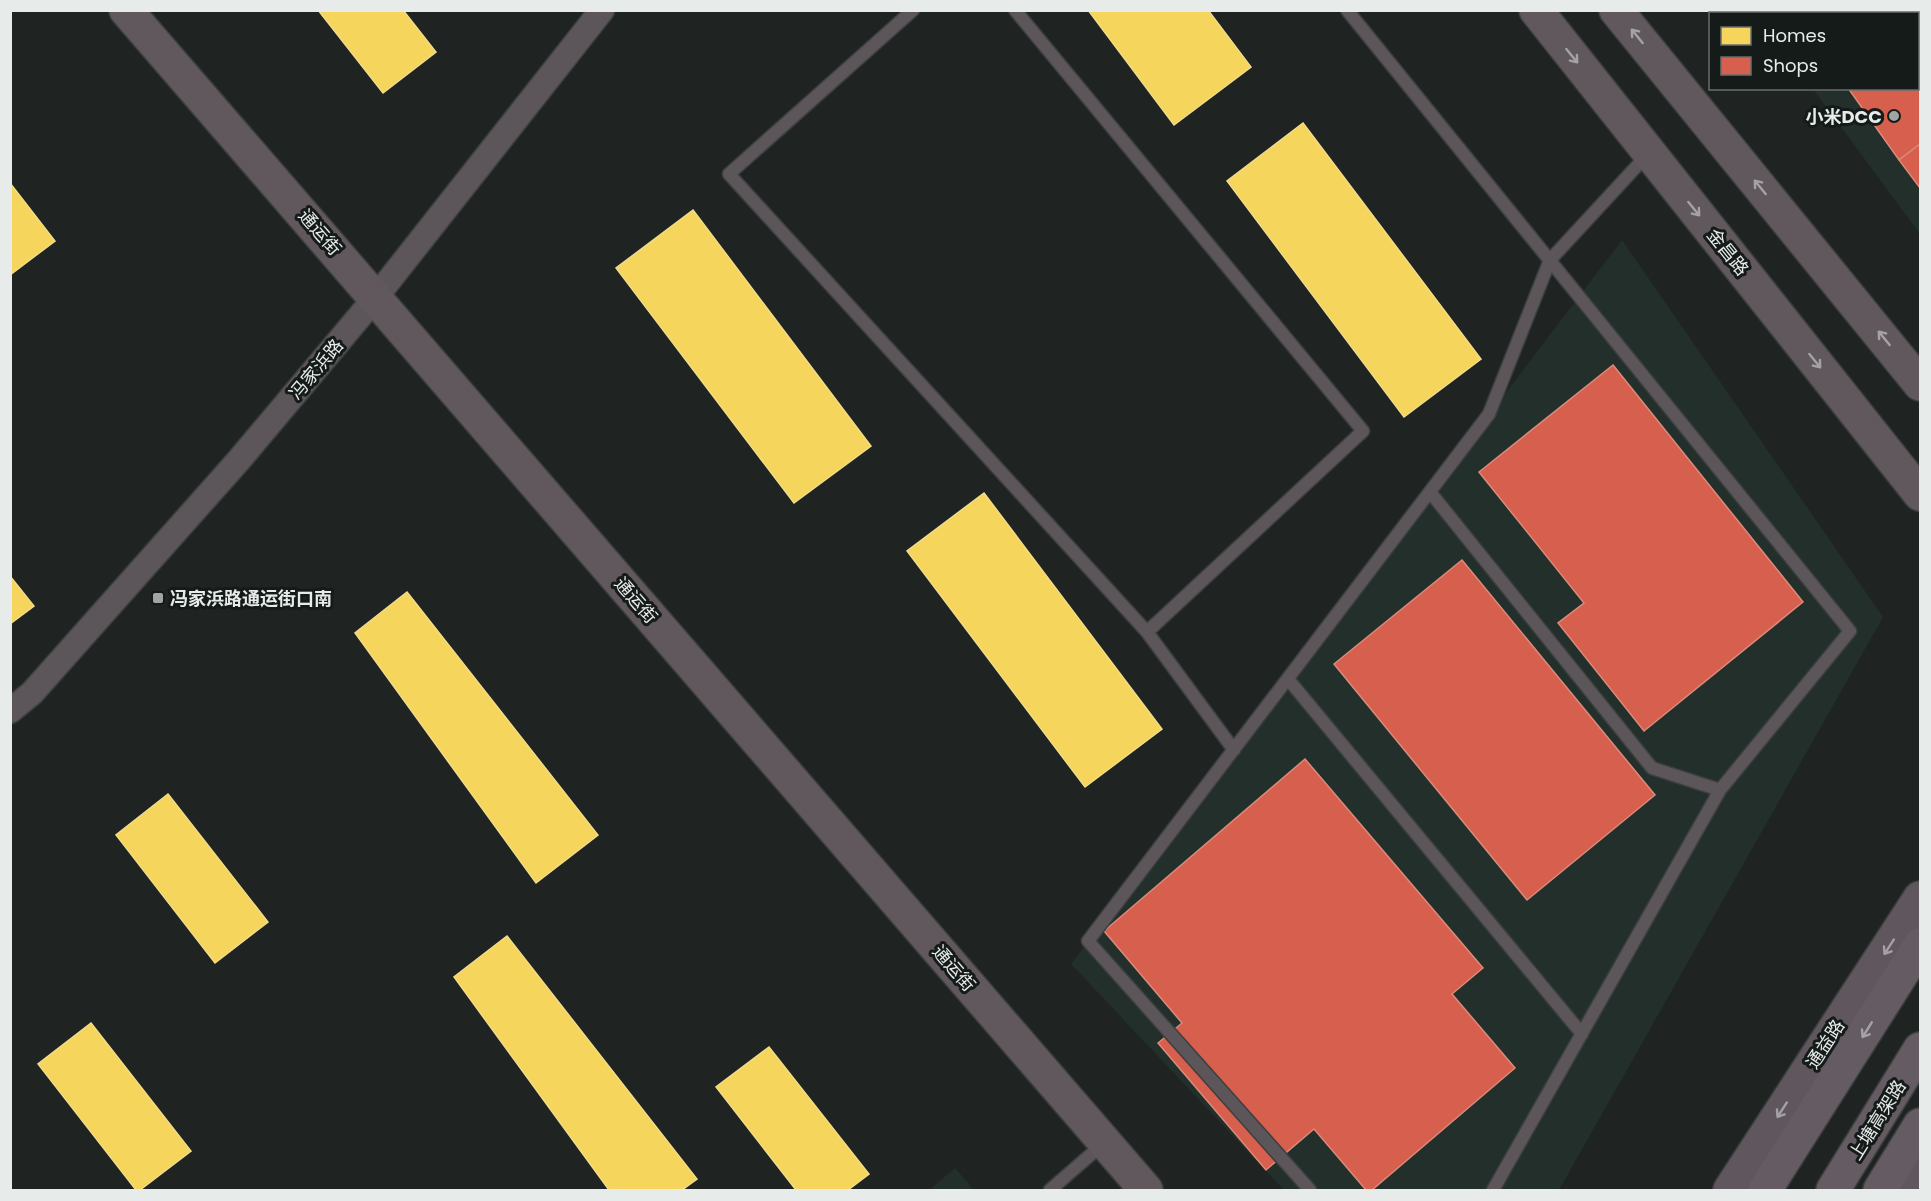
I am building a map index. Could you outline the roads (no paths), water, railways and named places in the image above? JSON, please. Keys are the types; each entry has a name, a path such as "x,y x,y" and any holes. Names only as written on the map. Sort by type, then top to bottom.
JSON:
{"highway":[{"path":"1766,1191 1920,945"},
{"name":"上塘高架路","path":"1833,1191 1920,1049"},
{"path":"1880,1191 1920,1125"}],"main road":[{"name":"通益路","path":"1730,1191 1920,898"},
{"path":"1899,1191 1920,1156"}],"street":[{"name":"通运街","path":"126,10 1146,1191"},
{"name":"冯家浜路","path":"10,711 32,693 149,564 376,297 602,10"},
{"name":"金昌路","path":"1536,10 1920,494"},
{"path":"1616,10 1920,384"}],"lane":[{"path":"913,10 729,174 1147,632 1234,750"},
{"path":"1014,10 1363,431 1147,632"},
{"path":"1347,10 1850,631 1720,790 1493,1191"},
{"path":"1310,1191 1089,941 1489,414 1550,260 1649,153"},
{"path":"1430,492 1652,768 1720,790"},
{"path":"1288,679 1582,1034"},
{"path":"1050,1191 1105,1142"}],"place":[{"name":"小米DCC","path":"1894,116"},
{"name":"冯家浜路通运街口南","path":"158,598"}]}
